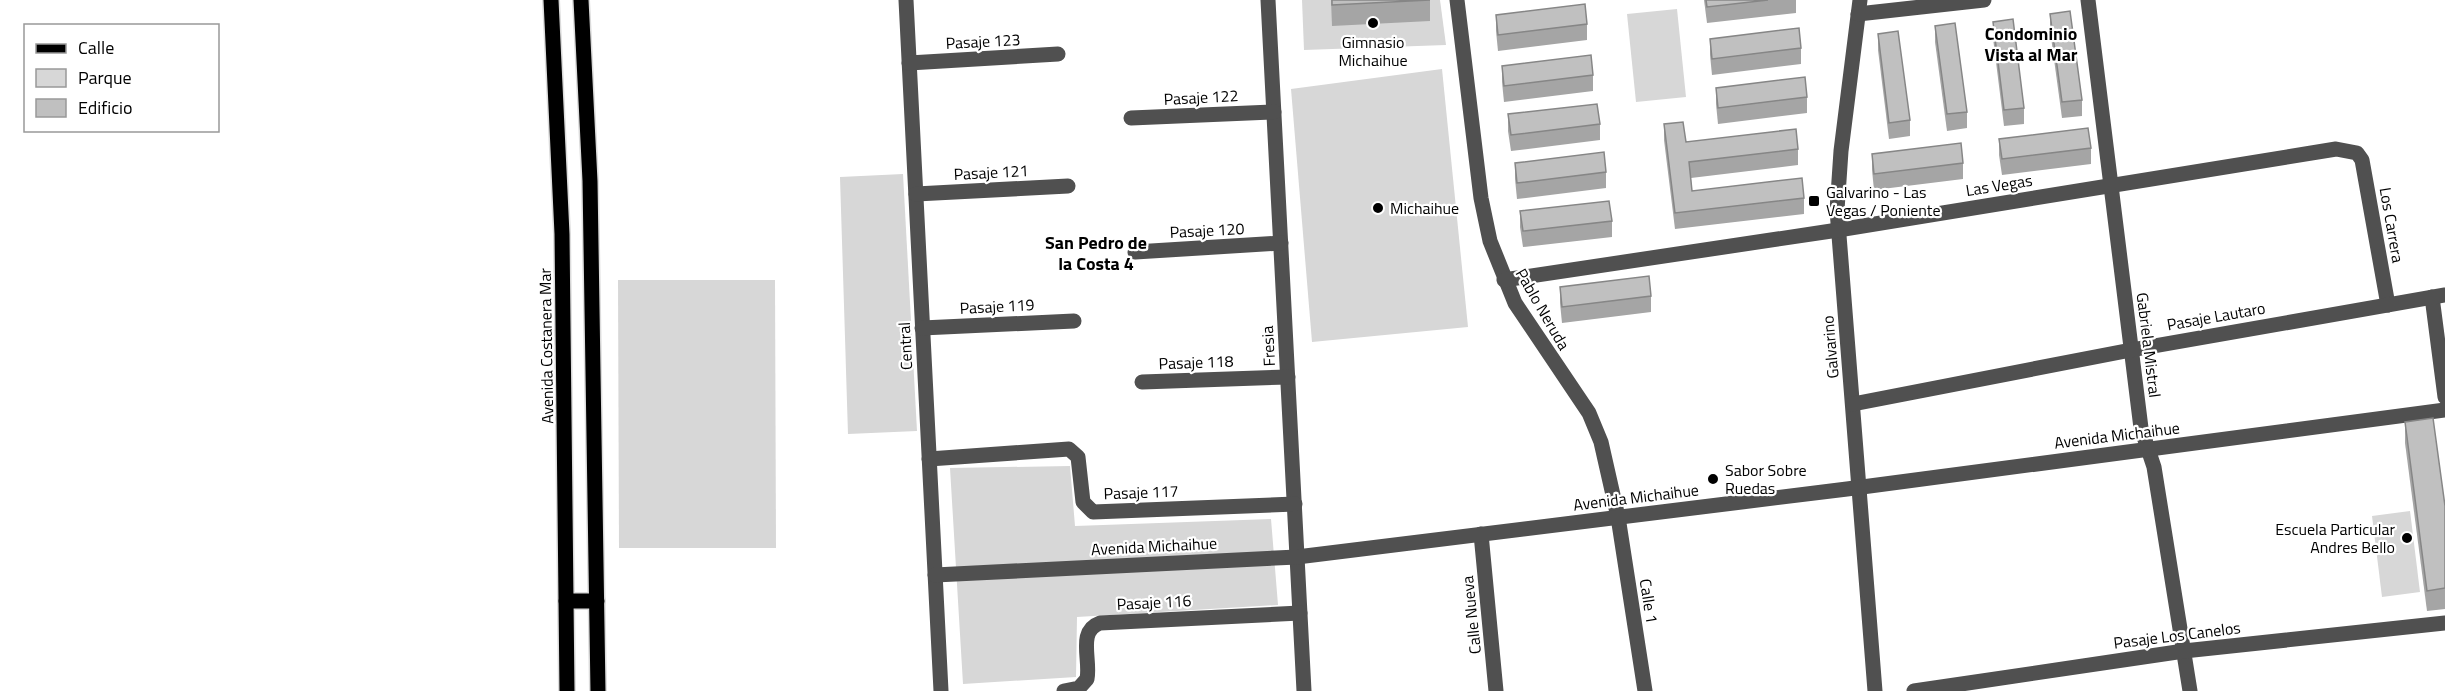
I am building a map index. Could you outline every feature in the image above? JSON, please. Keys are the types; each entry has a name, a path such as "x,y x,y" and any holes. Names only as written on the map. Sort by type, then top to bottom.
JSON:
{"main road":[{"name":"Avenida Costanera Mar","path":"551,0 560,164 567,691"},
{"path":"581,0 591,192 598,691"},
{"path":"566,601 597,601"}],"street":[{"name":"Central","path":"906,0 941,691"},
{"name":"Fresia","path":"1268,0 1304,691"},
{"name":"Pablo Neruda","path":"1456,0 1484,220 1504,280 1529,326 1595,426 1601,442 1618,517"},
{"path":"1859,7 1984,0"},
{"name":"Gabriela Mistral","path":"2088,0 2141,428 2154,466 2190,691"},
{"name":"Galvarino","path":"1859,7 1839,162 1838,230 1875,691"},
{"name":"Pasaje 123","path":"909,63 1058,54"},
{"name":"Pasaje 122","path":"1131,118 1274,112"},
{"name":"Las Vegas","path":"1504,280 1838,230 2336,149 2357,153"},
{"name":"Los Carrera","path":"2357,153 2362,160 2388,305"},
{"name":"Pasaje 121","path":"916,194 1068,186"},
{"name":"Pasaje 120","path":"1135,252 1281,243"},
{"path":"2438,296 2445,397"},
{"name":"Pasaje Lautaro","path":"1853,404 2131,350 2438,296"},
{"name":"Pasaje 119","path":"922,328 1074,321"},
{"name":"Pasaje 118","path":"1142,382 1288,377"},
{"name":"Avenida Michaihue","path":"935,575 1297,557 1860,487 2445,410"},
{"name":"Pasaje 117","path":"929,459 1069,449 1078,457 1085,506 1098,513 1294,504"},
{"name":"Calle 1","path":"1618,517 1645,691"},
{"name":"Calle Nueva","path":"1481,534 1496,691"},
{"name":"Pasaje 116","path":"1064,691 1079,688 1087,679 1087,636 1090,628 1100,623 1300,613"},
{"name":"Pasaje Los Canelos","path":"1914,691 2184,651 2445,623"}],"green space":[{"name":"Gimnasio Michaihue","path":"1302,0 1440,0 1446,45 1304,50"},
{"path":"1677,9 1686,97 1636,102 1627,14"},
{"name":"Michaihue","path":"1442,69 1468,327 1312,342 1291,89"},
{"path":"903,174 917,431 848,434 840,177"},
{"path":"618,280 775,280 776,548 619,548"},
{"path":"1070,466 1075,526 1271,519 1278,605 1077,617 1076,677 963,684 950,468"},
{"path":"2410,511 2420,592 2382,597 2372,516"}],"building":[{"path":"1332,0 1430,0 1332,5"},
{"path":"1706,0 1768,0 1707,7"},
{"path":"1585,4 1587,24 1498,35 1496,15"},
{"path":"2070,11 2082,100 2062,102 2050,14"},
{"path":"2013,19 2024,108 2004,110 1993,22"},
{"path":"1955,23 1967,112 1947,114 1935,26"},
{"path":"1799,28 1801,48 1712,59 1710,39"},
{"path":"1898,31 1910,120 1889,123 1878,34"},
{"path":"1591,55 1593,75 1504,86 1502,66"},
{"path":"1805,77 1807,97 1718,108 1716,88"},
{"path":"1597,104 1600,124 1511,135 1508,114"},
{"path":"1683,122 1686,142 1796,129 1798,149 1689,162 1692,191 1802,178 1804,198 1675,213 1664,124"},
{"path":"2088,128 2091,148 2002,159 1999,139"},
{"path":"1961,143 1963,163 1874,174 1872,154"},
{"path":"1604,152 1606,172 1517,183 1515,163"},
{"path":"1609,201 1612,221 1523,231 1520,211"},
{"path":"1649,276 1651,296 1562,307 1560,287"},
{"path":"2433,418 2445,506 2445,588 2427,591 2405,422"}],"place":[{"name":"Gimnasio Michaihue","path":"1373,23"},
{"name":"Galvarino - Las Vegas / Poniente","path":"1814,201"},
{"name":"Michaihue","path":"1378,208"},
{"name":"Sabor Sobre Ruedas","path":"1713,479"},
{"name":"Escuela Particular Andres Bello","path":"2407,538"}],"district":[{"name":"Condominio Vista al Mar","path":"2031,43"},
{"name":"San Pedro de la Costa 4","path":"1096,252"}]}
